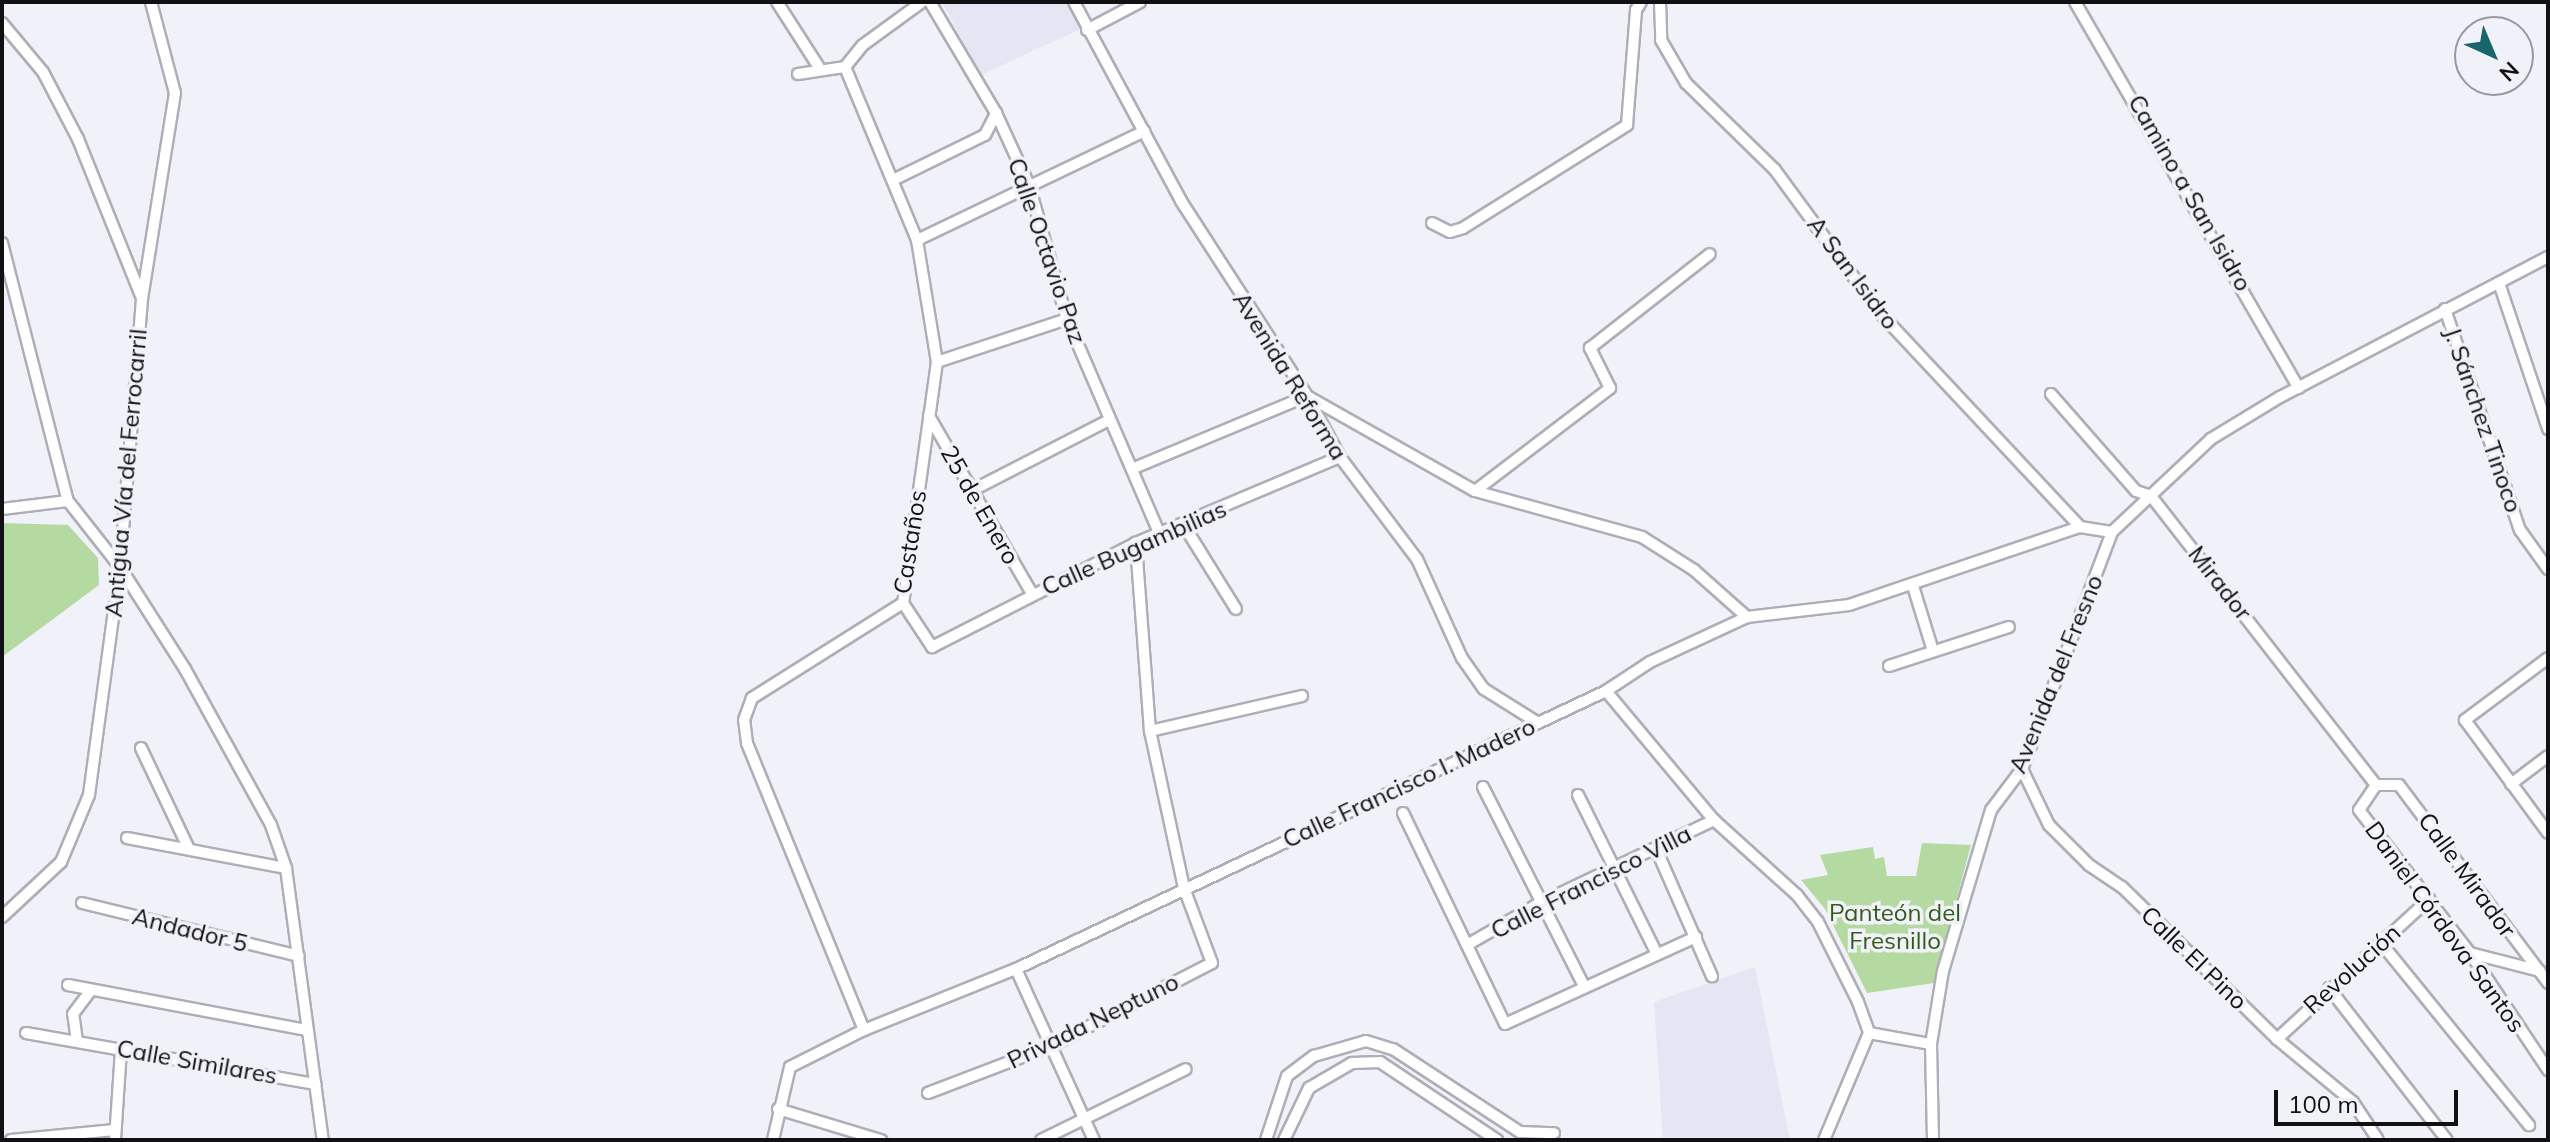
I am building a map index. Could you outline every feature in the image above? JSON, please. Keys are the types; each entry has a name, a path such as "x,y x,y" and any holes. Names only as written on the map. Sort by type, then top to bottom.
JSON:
{"street":[{"name":"Antigua Vía del Ferrocarril","path":"2,917 61,862 89,795 120,567 142,299 175,93 151,2"},
{"path":"777,2 820,69"},
{"path":"798,74 845,67 863,45 922,2"},
{"name":"Calle Octavio Paz","path":"930,2 996,113 1029,185 1067,319 1109,420 1134,468 1159,533"},
{"name":"Avenida Reforma","path":"1074,2 1181,201 1307,396 1340,457 1417,559 1462,658 1484,689 1538,723"},
{"path":"1087,30 1140,2"},
{"path":"1432,223 1450,232 1463,228 1618,135 1630,113 1636,10 1641,2"},
{"name":"A San Isidro","path":"1660,2 1661,40 1686,83 1775,170 1880,313 2080,527"},
{"name":"Camino a San Isidro","path":"2075,2 2299,388"},
{"path":"2,23 43,72 78,139 142,299"},
{"name":"Castaños","path":"845,67 917,240 937,362 903,603 752,698 744,720 747,743 864,1030"},
{"path":"893,180 985,135 996,113"},
{"path":"917,240 1144,131"},
{"path":"2,243 68,501 120,567 200,695 271,825 286,868 323,1140"},
{"path":"1475,491 1610,388 1590,348 1710,254"},
{"path":"2112,532 2211,439 2445,309 2548,257"},
{"path":"2499,283 2548,429"},
{"name":"J. Sánchez Tinoco","path":"2445,309 2520,530 2548,569"},
{"path":"937,362 1067,319"},
{"name":"Mirador","path":"2051,394 2136,491 2151,496 2376,785"},
{"path":"1134,468 1307,396 1475,491 1642,537 1694,570 1747,617"},
{"name":"25 de Enero","path":"928,415 1032,594"},
{"path":"971,491 1109,420"},
{"name":"Calle Bugambilias","path":"903,603 932,647 1136,543 1340,457"},
{"path":"2,509 68,501"},
{"path":"1183,524 1236,609"},
{"name":"Calle Francisco I. Madero","path":"773,1140 790,1067 864,1030 1016,969 1606,691 1650,662 1747,617 1849,605 1913,586 2080,527 2112,532"},
{"name":"Avenida del Fresno","path":"1933,1140 1931,1044 1943,971 1991,810 2022,769 2112,532"},
{"path":"1136,543 1150,731 1184,888"},
{"path":"1913,586 1933,651"},
{"path":"1889,666 2009,627"},
{"path":"2548,658 2465,720 2548,833"},
{"path":"1606,691 1714,820 1797,895 1818,922 1869,1033 1824,1140"},
{"path":"1150,731 1302,696"},
{"path":"141,748 189,849"},
{"path":"2511,784 2548,756"},
{"name":"Calle El Pino","path":"2022,769 2049,825 2089,865 2122,887 2277,1039 2353,1102 2378,1140"},
{"name":"Daniel Córdova Santos","path":"2376,785 2359,810 2470,953 2548,1070"},
{"name":"Calle Mirador","path":"2376,785 2399,785 2548,983"},
{"path":"1483,787 1584,986"},
{"path":"1578,795 1657,954"},
{"path":"1403,813 1505,1024 1696,937"},
{"name":"Calle Francisco Villa","path":"1467,945 1540,903 1657,851 1714,820"},
{"path":"127,838 286,868"},
{"path":"1657,851 1712,976"},
{"name":"Privada Neptuno","path":"928,1093 1051,1046 1212,963 1184,888"},
{"name":"Revolución","path":"2277,1039 2429,899"},
{"name":"Andador 5","path":"82,903 299,956"},
{"path":"2381,943 2529,1125"},
{"path":"2470,953 2540,971"},
{"path":"1016,969 1094,1140"},
{"path":"68,985 306,1030"},
{"path":"2329,988 2447,1140"},
{"path":"77,1041 73,1014 91,990"},
{"name":"Calle Similares","path":"26,1033 316,1084"},
{"path":"1869,1033 1931,1044"},
{"path":"1366,1041 1368,1062"},
{"path":"1266,1140 1287,1076 1314,1056 1366,1041 1393,1049 1520,1132 1554,1133"},
{"path":"11,1140 115,1135 121,1049"},
{"path":"1284,1140 1309,1088 1352,1063 1368,1062 1380,1062 1497,1140"},
{"path":"1041,1140 1186,1069"},
{"path":"778,1109 881,1140"}],"shaded area":[{"path":"942,2 1075,2 1087,26 981,75"},
{"path":"1755,967 1790,1140 1663,1140 1654,1002"}],"green space":[{"path":"2,523 68,525 98,558 99,585 2,657"},
{"name":"Panteón del Fresnillo","path":"1922,843 1971,845 1934,983 1867,993 1825,909 1801,880 1828,875 1820,855 1873,847 1875,859 1884,857 1887,876 1916,876"}]}
